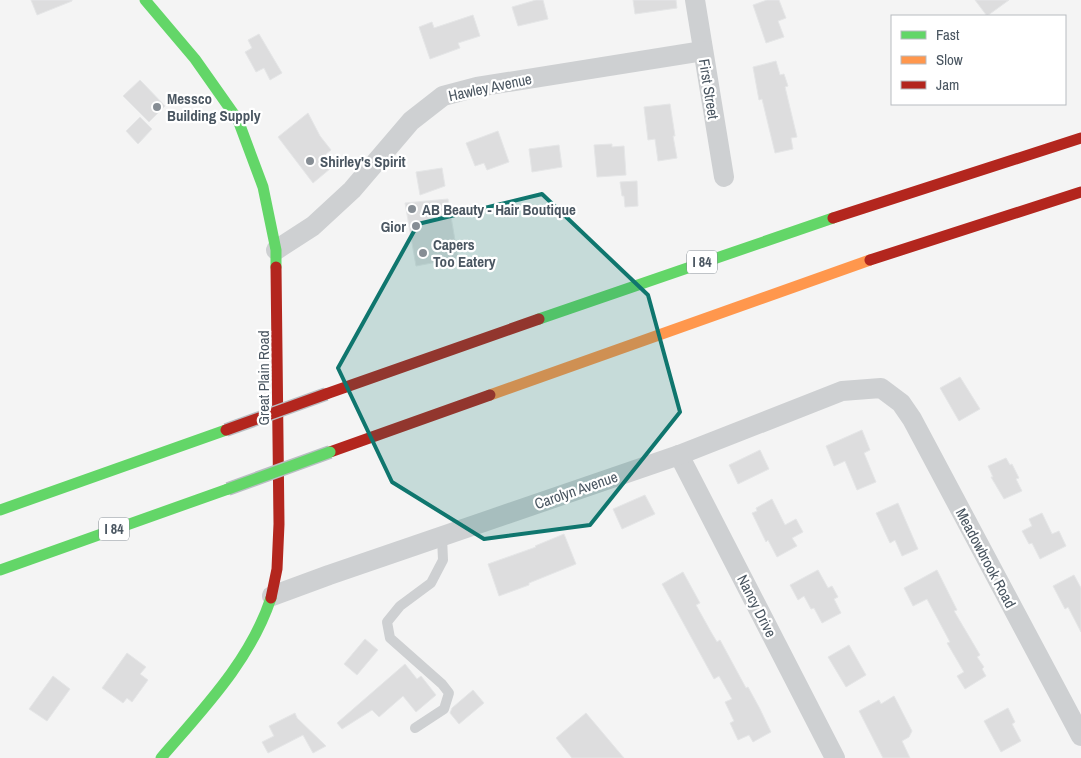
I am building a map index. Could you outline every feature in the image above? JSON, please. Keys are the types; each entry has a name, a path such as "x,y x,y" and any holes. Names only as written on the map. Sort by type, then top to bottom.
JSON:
{"main road":[{"name":"Great Plain Road","path":"145,0 195,59 238,120 263,187 276,250 279,524 278,560 272,596 262,622 242,659 212,700 161,758"},
{"name":"I 84","path":"0,510 798,229 1081,138"},
{"name":"I 84","path":"0,570 904,248 1081,192"}],"street":[{"name":"First Street","path":"696,0 724,177"},
{"name":"Hawley Avenue","path":"276,250 313,226 352,190 411,122 443,96 477,87 703,51"},
{"name":"Carolyn Avenue","path":"272,596 680,455 842,391 881,388"},
{"name":"Meadowbrook Road","path":"881,388 901,404 912,419 1081,736"},
{"name":"Nancy Drive","path":"680,455 835,758"}],"lane":[{"path":"415,728 444,709 449,693 442,684 390,638 387,622 400,606 431,583 443,560 442,537"}],"highlighted area":[{"path":"542,194 648,295 680,412 590,525 484,539 392,482 338,368 418,224"}],"building":[{"path":"31,0 72,0 72,1 37,15"},
{"path":"536,0 543,0 548,19 518,26 512,7"},
{"path":"633,0 676,0 677,8 635,14"},
{"path":"767,0 779,0 786,18 778,21 784,37 766,43 753,5"},
{"path":"975,0 1009,0 988,15 986,15"},
{"path":"473,15 480,36 458,43 460,48 430,59 419,27 432,22 434,28"},
{"path":"259,34 282,73 270,80 264,68 256,72 245,52 252,48 248,40"},
{"path":"776,61 780,75 784,74 788,86 785,87 797,137 791,138 793,149 775,153 762,99 759,100 753,67"},
{"path":"140,80 165,106 149,122 123,96"},
{"path":"670,104 677,158 658,161 655,139 648,140 644,107"},
{"path":"308,113 320,136 331,150 322,157 331,168 313,183 278,137"},
{"path":"140,117 152,129 138,144 126,131"},
{"path":"498,131 509,162 487,170 484,163 475,166 466,143"},
{"path":"612,144 612,147 624,146 626,175 597,177 594,145"},
{"path":"559,145 562,167 532,172 529,149"},
{"path":"442,168 445,186 420,195 416,172"},
{"path":"637,181 638,206 625,207 620,182"},
{"path":"448,199 458,258 416,266 405,203"},
{"path":"960,377 980,409 959,421 940,388"},
{"path":"862,430 870,450 864,453 876,482 857,490 845,461 834,466 826,446"},
{"path":"760,450 769,469 738,484 729,465"},
{"path":"1006,458 1010,465 1012,464 1019,478 1016,479 1022,491 1004,499 991,477 993,477 988,466"},
{"path":"645,495 655,514 622,529 613,509"},
{"path":"772,499 785,525 796,519 803,532 792,538 797,546 777,557 768,540 766,542 752,513 757,511 756,508"},
{"path":"898,503 918,549 902,556 895,540 890,543 876,513"},
{"path":"1042,513 1052,534 1059,531 1066,546 1040,559 1032,543 1029,544 1022,531 1032,526 1029,519"},
{"path":"564,534 576,564 499,596 488,564 536,547"},
{"path":"818,570 828,588 832,586 838,597 834,599 841,613 822,623 814,608 811,609 804,596 798,600 790,585"},
{"path":"937,570 957,610 954,611 980,655 977,657 984,667 982,669 986,676 965,689 957,676 964,672 947,643 950,642 927,599 913,606 904,588"},
{"path":"683,572 700,603 696,605 717,642 720,640 746,688 748,687 771,732 753,742 749,735 738,740 730,723 734,721 725,702 732,699 719,676 714,679 662,584"},
{"path":"1074,575 1081,588 1081,632 1068,607 1065,609 1053,586"},
{"path":"365,639 378,650 357,675 344,664"},
{"path":"849,645 866,675 846,687 828,657"},
{"path":"127,653 146,667 140,674 148,680 132,702 127,698 123,703 102,688"},
{"path":"405,664 417,679 421,676 436,695 416,712 403,696 379,717 372,710 342,729 337,723"},
{"path":"53,676 70,689 47,721 29,709"},
{"path":"473,690 484,703 459,724 450,713 452,708"},
{"path":"894,696 912,731 909,737 902,741 910,758 883,758 859,711 879,700 881,704"},
{"path":"1008,708 1015,722 1012,724 1021,741 1001,752 984,721"},
{"path":"295,713 297,718 326,746 313,753 303,735 268,753 262,742 274,736 269,726"},
{"path":"586,713 624,758 572,758 556,738"}],"traffic: fast":[{"path":"145,0 195,59 238,120 263,187 276,250 276,267"},
{"path":"539,319 833,218"},
{"path":"0,510 226,430"},
{"path":"228,489 330,452"},
{"path":"0,570 228,489"},
{"path":"161,758 209,702 238,663 251,643 271,598"}],"traffic: slow":[{"path":"490,395 870,260"}],"traffic: jam":[{"path":"833,218 1081,138"},
{"path":"870,260 1081,192"},
{"path":"271,598 277,569 279,524 276,267"},
{"path":"326,394 539,319"},
{"path":"226,430 326,394"},
{"path":"330,452 490,395"}],"place":[{"name":"Messco Building Supply","path":"157,107"},
{"name":"Shirley's Spirit","path":"310,161"},
{"name":"AB Beauty - Hair Boutique","path":"412,209"},
{"name":"Gior","path":"416,226"},
{"name":"Capers Too Eatery","path":"423,253"}]}
